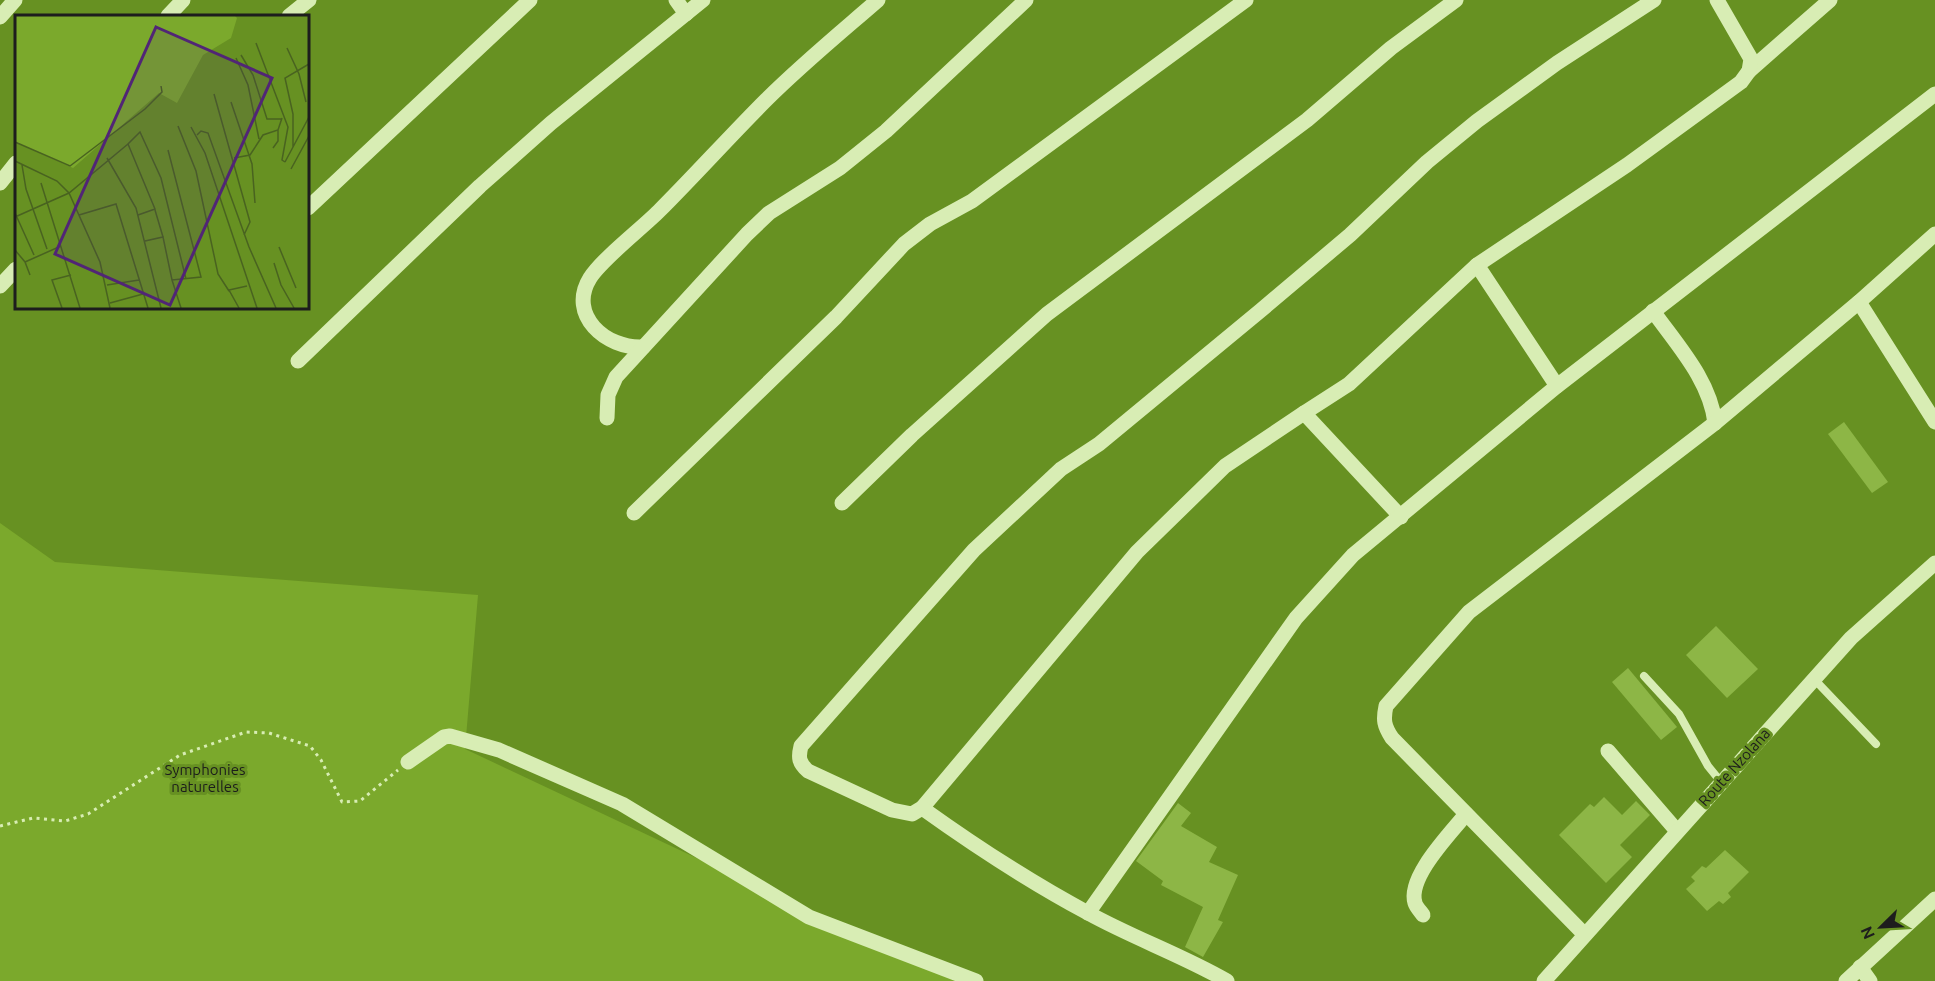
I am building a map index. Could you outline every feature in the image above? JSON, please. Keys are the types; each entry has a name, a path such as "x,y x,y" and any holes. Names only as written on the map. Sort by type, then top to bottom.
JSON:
{"street":[{"path":"0,17 15,0"},
{"path":"169,15 183,0"},
{"path":"290,15 309,0"},
{"path":"309,207 530,0"},
{"path":"676,0 686,14"},
{"path":"298,361 480,186 551,123 703,0"},
{"path":"643,347 627,348 611,343 598,334 584,305 584,291 591,276 655,215 766,100 878,0"},
{"path":"607,418 608,395 616,377 769,213 798,192 840,168 886,131 1026,0"},
{"path":"634,513 836,317 904,244 930,224 972,201 1246,0"},
{"path":"842,503 920,428 1047,314 1307,120 1391,48 1456,0"},
{"path":"1654,0 1557,63 1477,121 1427,162 1350,235 1260,311 1099,444 1061,470 974,550 801,747 798,757 801,764 808,771 902,814 912,814 922,808 1137,552 1225,466 1349,384 1477,265 1627,165 1741,82 1749,71 1830,0"},
{"path":"1717,0 1751,59 1749,71"},
{"path":"1089,914 1296,618 1353,555 1557,386 1935,94"},
{"path":"0,183 15,164"},
{"path":"1584,934 1392,738 1385,728 1383,718 1386,706 1469,612 1715,423 1859,302 1935,234"},
{"path":"1477,265 1557,386"},
{"path":"0,286 15,270"},
{"path":"1859,302 1935,422"},
{"path":"1653,311 1699,377 1711,402 1715,423"},
{"path":"1304,413 1401,517"},
{"name":"Route Nzolana","path":"1544,981 1851,638 1935,563"},
{"path":"408,762 444,736 499,750 622,804 809,917 976,981"},
{"path":"1608,751 1677,831"},
{"path":"922,808 971,843 1089,914 1191,960 1227,981"},
{"path":"1423,915 1415,903 1416,887 1427,862 1467,814"},
{"path":"1846,981 1935,899"},
{"path":"1860,968 1870,981"}],"lane":[{"path":"1644,676 1679,714 1708,766 1721,782"},
{"path":"1814,679 1876,744"}],"path":[{"path":"0,826 33,818 65,821 88,814 180,754 246,732 269,733 310,746 326,768 342,802 360,801 408,762"}],"green space":[{"name":"Symphonies naturelles","path":"0,523 55,562 478,595 465,749 958,981 0,981"}],"building":[{"path":"1844,422 1888,482 1872,493 1828,434"},
{"path":"1716,626 1758,669 1727,698 1686,655"},
{"path":"1628,668 1677,727 1661,740 1612,682"},
{"path":"1604,797 1622,815 1636,801 1650,815 1620,845 1632,857 1606,883 1559,835 1590,804 1594,807"},
{"path":"1178,803 1191,813 1181,826 1217,847 1209,862 1238,875 1218,920 1223,922 1203,957 1185,947 1203,907 1161,885 1163,881 1136,861"},
{"path":"1725,850 1749,872 1728,893 1731,897 1723,904 1719,901 1707,911 1686,889 1695,881 1691,877 1702,866 1706,868"}]}
